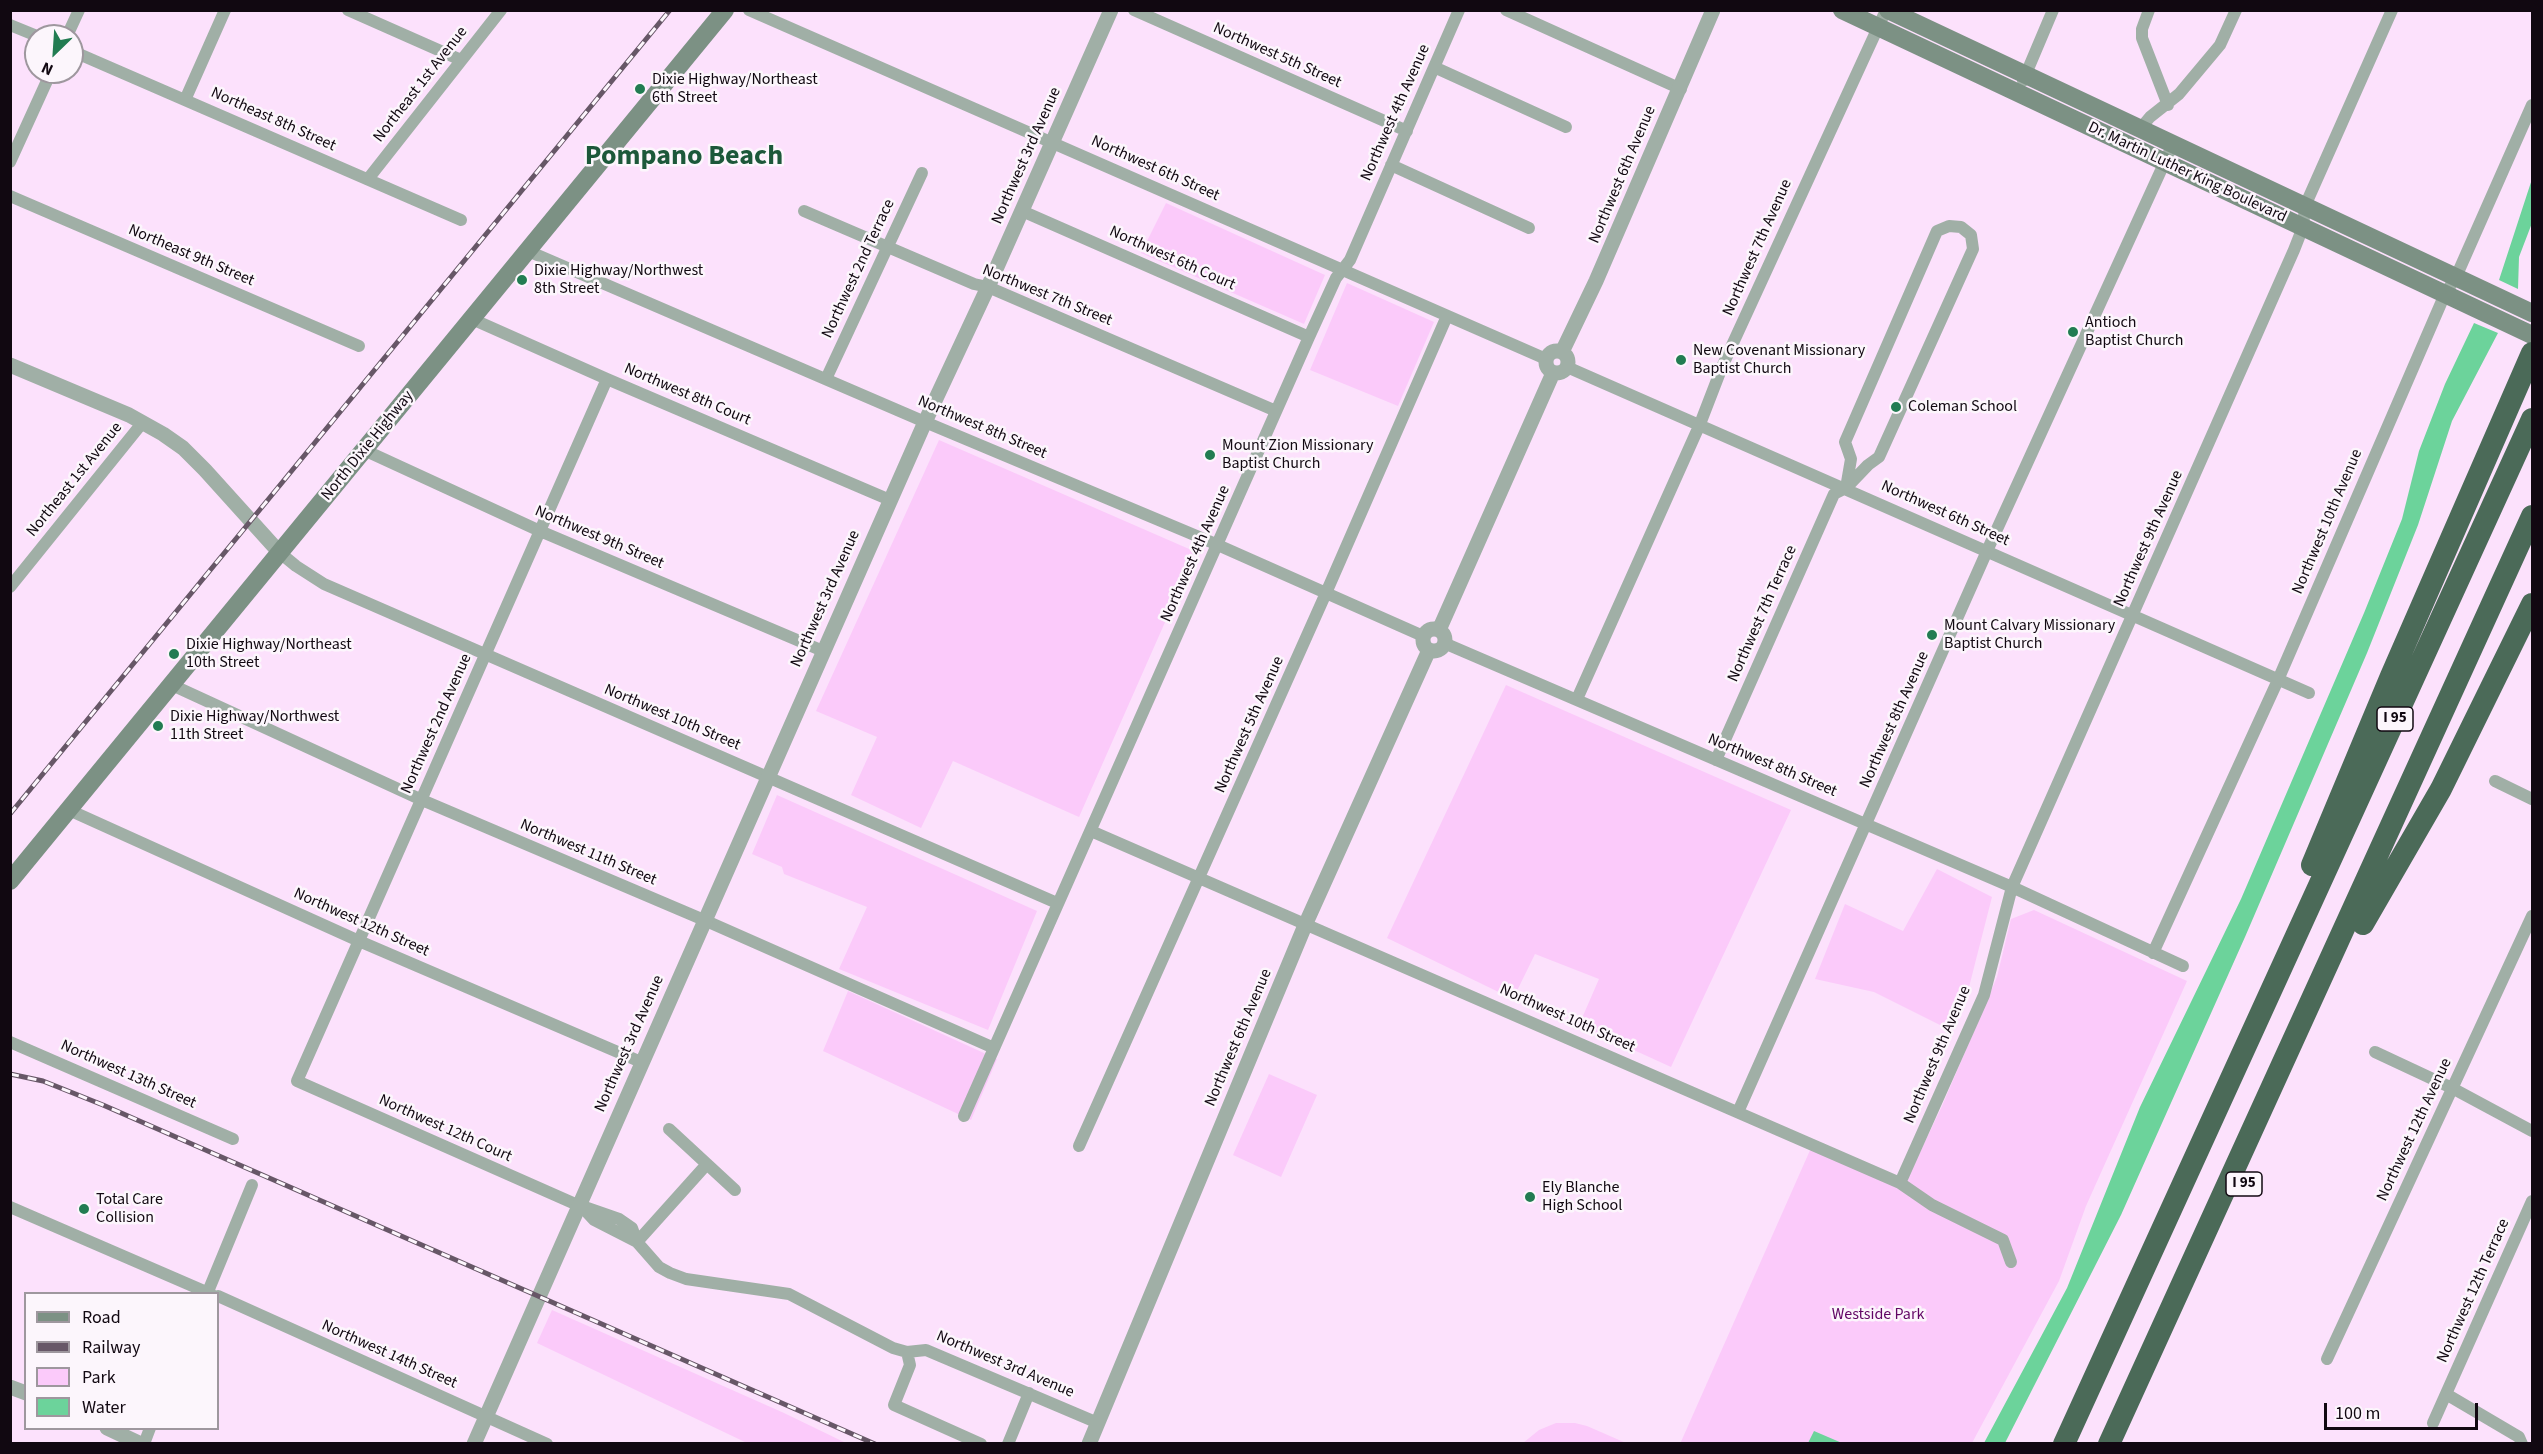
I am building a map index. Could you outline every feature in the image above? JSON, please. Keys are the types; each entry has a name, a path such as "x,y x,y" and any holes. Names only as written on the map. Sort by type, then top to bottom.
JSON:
{"highway":[{"path":"2258,1019 2283,936 2391,676 2531,364"},
{"name":"I 95","path":"2064,1443 2532,419"},
{"path":"2080,1443 2532,454"},
{"path":"2109,1443 2532,516"},
{"name":"I 95","path":"2126,1443 2532,553"},
{"path":"2363,924 2440,789 2532,604"}],"main road":[{"name":"North Dixie Highway","path":"10,881 725,10"},
{"name":"Dr. Martin Luther King Boulevard","path":"1842,10 1884,16 2026,75 2532,312"},
{"name":"Dr. Martin Luther King Boulevard","path":"1884,16 2019,93 2532,335"}],"street":[{"path":"73,24 79,10"},
{"path":"185,100 225,10"},
{"path":"348,10 462,60"},
{"name":"Northeast 1st Avenue","path":"368,179 501,10"},
{"name":"Northwest 6th Street","path":"749,10 1546,359"},
{"name":"Northwest 3rd Avenue","path":"474,1443 890,500 1112,10"},
{"name":"Northwest 5th Street","path":"1134,10 1407,131"},
{"name":"Northwest 4th Avenue","path":"964,1116 1309,337 1342,269 1350,260 1459,10"},
{"path":"1506,10 1680,89"},
{"name":"Northwest 6th Avenue","path":"1562,352 1596,280 1713,10"},
{"path":"2019,93 2053,10"},
{"path":"2149,10 2142,29 2142,38 2168,105"},
{"path":"2140,129 2150,117 2168,105 2220,45 2236,10"},
{"name":"Northwest 9th Avenue","path":"1900,1183 1983,995 2012,887 2134,615 2303,227 2305,206 2392,10"},
{"name":"Northwest 7th Avenue","path":"1577,699 1700,424 1722,367 1884,16"},
{"path":"10,25 24,31"},
{"name":"Northeast 8th Street","path":"84,56 461,220"},
{"path":"1434,67 1566,127"},
{"path":"10,162 15,140 45,84"},
{"name":"Northwest 10th Avenue","path":"2153,953 2278,680 2445,294 2456,277 2532,105"},
{"name":"Northwest 8th Avenue","path":"1738,1112 1987,551 2173,144"},
{"path":"1391,165 1529,228"},
{"name":"Northwest 2nd Terrace","path":"825,379 890,247 922,173"},
{"name":"Northeast 9th Street","path":"10,196 359,346"},
{"name":"Northwest 7th Street","path":"804,211 974,284 988,287 1276,411"},
{"name":"Northwest 6th Court","path":"1022,211 1309,337"},
{"name":"Northwest 7th Terrace","path":"1716,760 1834,494 1846,488 1879,457 1973,249 1971,235 1961,227 1949,226 1937,231 1845,442 1851,459 1846,488"},
{"name":"Northwest 8th Street","path":"528,250 1218,546 1326,594 1426,643"},
{"name":"Northwest 5th Avenue","path":"1079,1146 1326,594 1447,316"},
{"name":"Northwest 8th Court","path":"472,319 607,380 890,500"},
{"path":"1426,643 1437,651 1441,637 1560,370 1568,360 1562,352 1554,351 1546,359 1546,366 1560,370"},
{"path":"10,365 143,422 183,448 252,520 279,552"},
{"name":"Northwest 6th Street","path":"1560,370 1700,424 2308,693"},
{"name":"Northwest 2nd Avenue","path":"297,1081 607,380"},
{"name":"Northeast 1st Avenue","path":"10,587 143,422"},
{"name":"Northwest 9th Street","path":"364,450 540,531 823,651"},
{"name":"Northwest 10th Street","path":"279,552 324,584 1057,903"},
{"name":"Northwest 8th Street","path":"1441,637 1716,760 2012,887 2183,966"},
{"name":"Northwest 6th Avenue","path":"1089,1443 1306,923 1426,643"},
{"name":"Northwest 11th Street","path":"172,685 422,800 704,920 994,1048"},
{"path":"2495,781 2532,800"},
{"name":"Northwest 12th Street","path":"69,810 359,940 641,1062"},
{"name":"Northwest 10th Street","path":"1091,831 1900,1183 1932,1205 2003,1240 2011,1262"},
{"name":"Northwest 12th Avenue","path":"2327,1359 2532,915"},
{"name":"Northwest 13th Street","path":"10,1042 233,1139"},
{"path":"2375,1052 2452,1088 2532,1131"},
{"name":"Northwest 12th Court","path":"297,1081 580,1205"},
{"path":"669,1129 735,1190"},
{"path":"637,1242 707,1164"},
{"path":"212,1292 252,1185"},
{"name":"Northwest 12th Terrace","path":"2433,1423 2532,1202"},
{"name":"Northwest 3rd Avenue","path":"580,1205 620,1220 632,1228 637,1242 659,1267 670,1273 686,1279 789,1294 893,1348 907,1352 926,1350 1098,1424"},
{"name":"Northwest 14th Street","path":"10,1207 206,1292"},
{"name":"Northwest 14th Street","path":"219,1298 547,1443"},
{"path":"907,1352 910,1365 894,1405 981,1443"},
{"path":"1008,1443 1029,1394"},
{"path":"2446,1394 2519,1437 2522,1443"},
{"path":"112,1430 142,1443"}],"green space":[{"path":"1166,203 1325,275 1304,324 1141,253"},
{"path":"1347,283 1434,322 1398,406 1310,370"},
{"path":"939,440 1196,552 1079,817 953,761 921,828 851,795 877,737 816,711"},
{"path":"1506,685 1791,810 1671,1067 1579,1025 1599,979 1535,954 1513,999 1387,938"},
{"path":"777,795 1037,911 988,1030 839,969 867,907 784,874 782,867 752,854"},
{"path":"1937,869 1992,897 1968,991 1950,1030 1874,992 1815,979 1845,904 1903,931"},
{"name":"Westside Park","path":"2034,910 2187,981 2086,1206 2059,1281 1972,1443 1680,1444 1811,1148 1903,1188 1942,1106 1997,977 2011,919"},
{"path":"848,991 997,1059 971,1120 823,1051"},
{"path":"1269,1074 1317,1095 1281,1177 1233,1155"},
{"path":"552,1310 846,1443 747,1443 537,1343"},
{"path":"1556,1423 1575,1423 1587,1426 1626,1443 1523,1443 1539,1430"}],"water":[{"path":"2532,179 2532,223 2519,257 2518,289 2499,280"},
{"path":"2474,323 2498,333 2452,421 2418,525 2367,653 2245,937 2121,1215 2005,1443 1984,1443 2067,1288 2140,1107 2241,899 2364,613 2402,519 2419,451 2445,384"},
{"path":"1814,1431 1842,1443 1808,1443"}],"railway":[{"path":"10,814 670,10"},
{"path":"10,1074 43,1081 103,1105 875,1444"}],"place":[{"name":"Dixie Highway/Northeast 6th Street","path":"640,89"},
{"name":"Dixie Highway/Northwest 8th Street","path":"522,280"},
{"name":"Antioch Baptist Church","path":"2073,332"},
{"name":"New Covenant Missionary Baptist Church","path":"1681,360"},
{"name":"Coleman School","path":"1896,407"},
{"name":"Mount Zion Missionary Baptist Church","path":"1210,455"},
{"name":"Mount Calvary Missionary Baptist Church","path":"1932,635"},
{"name":"Dixie Highway/Northeast 10th Street","path":"174,654"},
{"name":"Dixie Highway/Northwest 11th Street","path":"158,726"},
{"name":"Ely Blanche High School","path":"1530,1197"},
{"name":"Total Care Collision","path":"84,1209"}],"district":[{"name":"Pompano Beach","path":"684,158"}]}
